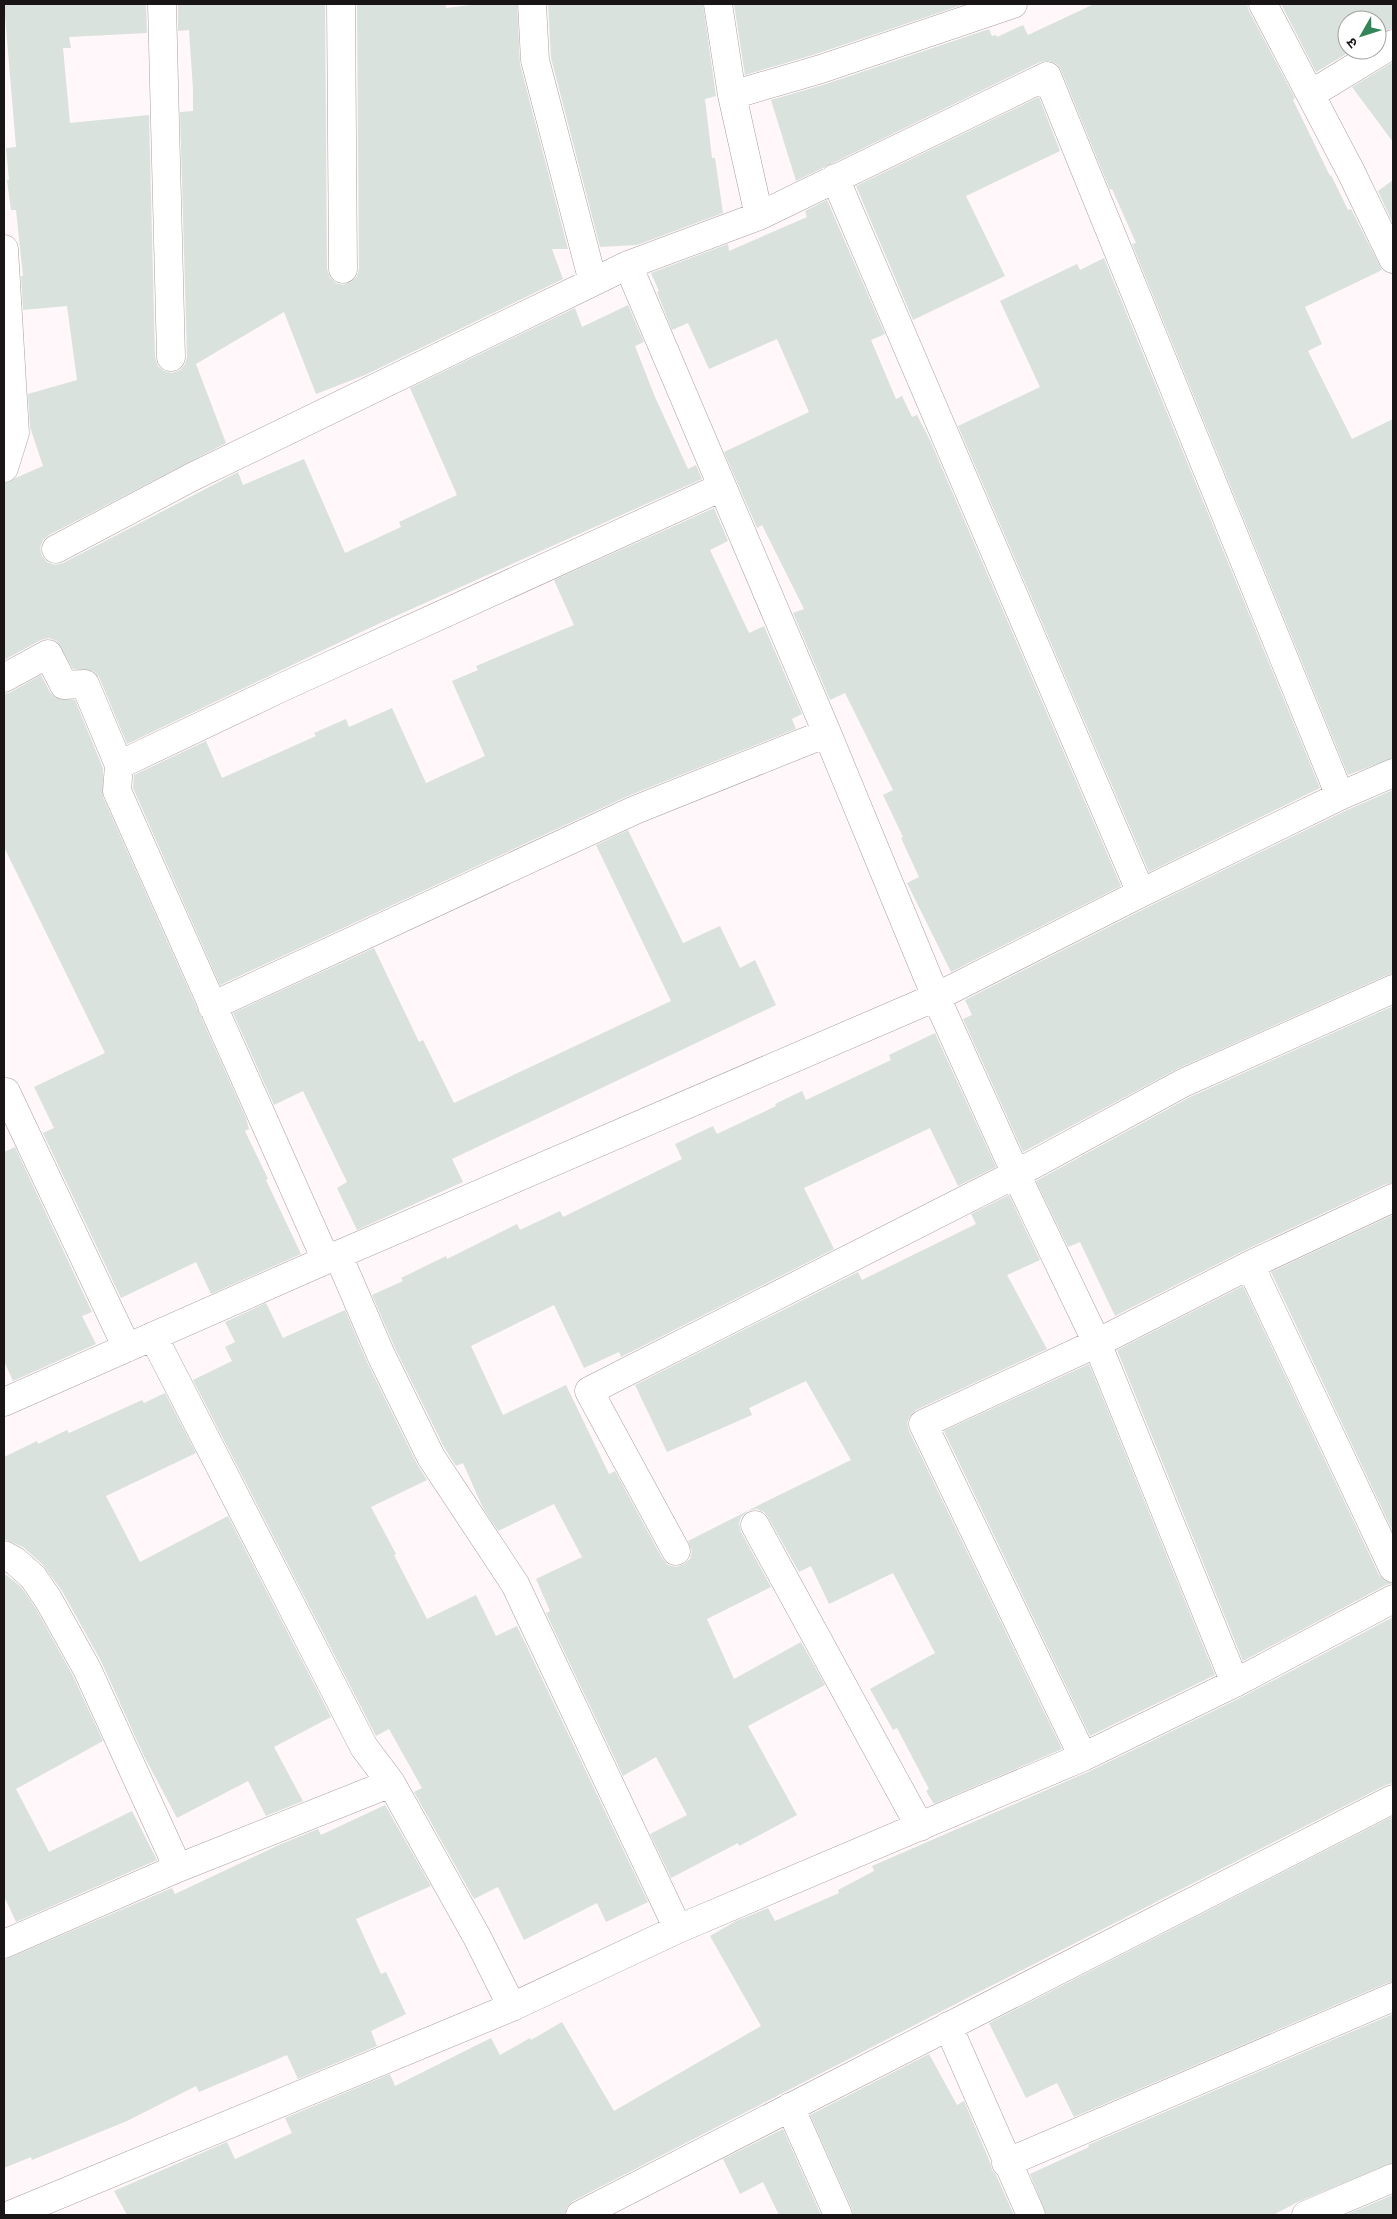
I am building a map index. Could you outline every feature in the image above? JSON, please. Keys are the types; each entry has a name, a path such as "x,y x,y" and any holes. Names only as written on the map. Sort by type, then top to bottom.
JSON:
{"street":[{"path":"162,4 171,357"},
{"path":"341,4 343,269"},
{"path":"532,4 535,60 593,282"},
{"path":"718,4 732,95 759,216"},
{"path":"732,95 821,69 1012,4"},
{"path":"1263,4 1351,172 1393,259"},
{"path":"1310,94 1393,44"},
{"path":"56,549 192,477 628,265 759,216 1047,76 1340,796"},
{"path":"835,178 1141,893"},
{"path":"4,249 15,432 4,468"},
{"path":"628,265 936,997 1016,1174 1096,1343 1235,1684"},
{"path":"119,765 285,686 722,487"},
{"path":"4,678 48,654 64,685 85,684 119,765 117,791 212,1006 332,1258 431,1457 515,1584 678,1929"},
{"path":"212,1006 635,810 826,733"},
{"path":"4,1402 936,997 1141,893 1340,796 1393,773"},
{"path":"676,1551 589,1392 1016,1174 1182,1083 1393,990"},
{"path":"6,1092 127,1348"},
{"path":"1082,1757 923,1424 1096,1343 1250,1265 1393,1198"},
{"path":"1250,1265 1393,1568"},
{"path":"153,1336 364,1747 391,1783 477,1936 512,2007"},
{"path":"755,1525 920,1827"},
{"path":"4,1555 15,1561 33,1577 48,1599 87,1669 178,1868"},
{"path":"10,2215 512,2007 678,1929 1082,1757 1235,1684 1393,1599"},
{"path":"4,1944 178,1868 391,1783"},
{"path":"580,2215 1393,1799"},
{"path":"1006,2163 1393,1997"},
{"path":"948,2026 1030,2215"},
{"path":"790,2107 838,2215"},
{"path":"1306,2215 1393,2178"}],"building":[{"path":"4,4 146,4 147,33 69,37 71,48 63,48 70,123 149,115 155,357 158,366 164,371 172,373 180,370 185,364 187,357 180,112 193,111 193,89 189,30 178,31 178,4 325,4 327,269 330,277 336,283 343,285 351,282 357,276 359,269 357,4 446,4 446,8 480,4 517,4 520,64 568,249 552,249 563,279 365,375 316,394 284,312 196,364 226,443 49,535 43,540 40,548 42,556 47,562 55,565 63,563 238,472 243,485 304,459 345,553 401,527 399,522 457,495 410,388 575,308 582,327 628,305 644,342 635,346 655,397 688,469 696,465 702,479 378,624 127,744 99,677 93,671 73,669 57,641 49,638 41,640 4,660 4,483 43,466 30,427 28,394 77,380 67,306 23,310 21,276 23,276 16,210 11,210 7,180 9,180 6,148 16,147"},
{"path":"548,4 703,4 716,96 705,99 712,158 715,158 723,213 637,245 600,247 551,58"},
{"path":"734,4 965,4 816,54 745,75"},
{"path":"1094,4 1247,4 1295,98 1293,100 1330,176 1348,210 1351,209 1382,270 1305,307 1322,344 1308,351 1352,439 1393,419 1393,758 1348,775 1132,244 1136,243 1112,189 1110,190 1057,64 1049,61 1040,62 796,181 771,100 826,84 989,29 992,36 996,35 997,37 1023,25 1028,35"},
{"path":"1281,4 1393,4 1393,28 1387,31 1387,10 1337,10 1337,60 1316,72"},
{"path":"1393,62 1393,142 1352,87"},
{"path":"1039,97 1060,151 966,196 1005,276 913,320 856,186"},
{"path":"1393,180 1393,224 1378,191"},
{"path":"827,200 885,334 871,340 896,399 902,396 912,417 917,415 930,440 1121,886 951,972 907,883 919,877 883,795 893,790 845,693 830,700 793,613 804,609 762,525 757,528 724,452 809,412 777,339 709,369 688,323 672,330 651,273 728,244 729,251 807,217 805,211"},
{"path":"1104,258 1320,788 1149,872 958,426 1040,387 1000,301 1077,264 1080,270"},
{"path":"714,508 728,541 710,550 749,633 764,626 802,714 792,719 796,729 628,796 220,985 133,788 134,775 206,741 222,778 316,736 314,733 346,719 349,727 392,708 426,783 485,756 452,681 478,670 476,666 574,625 554,580"},
{"path":"41,675 50,692 56,698 75,700 103,768 103,797 246,1118 249,1129 245,1131 301,1254 211,1294 196,1262 121,1298 43,1133 54,1128 34,1087 105,1053 4,847 4,694"},
{"path":"1393,790 1393,974 1387,975 1177,1069 1023,1152 963,1019 972,1015 965,1000 1148,907 1347,810"},
{"path":"628,830 683,943 720,926 740,968 755,960 776,1005 452,1159 463,1182 357,1230 337,1188 347,1182 303,1091 274,1105 233,1013 374,948 419,1042 423,1040 454,1103 671,1001 596,845"},
{"path":"1393,1006 1393,1183 1386,1184 1243,1251 1115,1316 1080,1242 1068,1247 1036,1181 1190,1097"},
{"path":"935,1033 996,1167 958,1186 930,1128 804,1188 834,1249 621,1357 619,1352 584,1368 554,1305 471,1346 503,1415 566,1385 609,1474 615,1471 662,1558 668,1565 676,1567 690,1559 692,1551 688,1541 769,1500 851,1460 806,1381 749,1408 752,1415 667,1452 635,1385 858,1272 862,1280 976,1224 971,1214 1009,1195 1040,1260 1007,1275 1047,1349 916,1410 910,1416 907,1423 909,1431 1062,1749 934,1804 926,1791 929,1789 897,1728 893,1730 870,1689 935,1653 893,1573 829,1604 811,1566 799,1572 764,1512 756,1509 748,1511 741,1517 739,1524 741,1532 771,1587 707,1619 734,1679 801,1642 825,1685 748,1726 797,1815 739,1846 738,1843 671,1878 650,1834 687,1815 656,1757 623,1776 546,1613 550,1611 536,1579 582,1557 554,1504 498,1531 483,1508 463,1463 456,1466 445,1449 395,1348 372,1295 403,1281 401,1278 446,1256 447,1259 517,1224 520,1230 560,1211 563,1217 682,1159 675,1144 713,1126 717,1134 776,1106 775,1104 802,1091 806,1100 891,1060 889,1055"},
{"path":"15,1147 92,1312 82,1316 96,1344 13,1381 4,1361 4,1152"},
{"path":"1393,1215 1393,1532 1271,1272"},
{"path":"1243,1286 1379,1575 1385,1581 1393,1583 1243,1661 1117,1350"},
{"path":"266,1303 283,1338 345,1310 367,1362 417,1464 427,1480 371,1507 396,1554 394,1555 427,1619 476,1595 496,1636 517,1626 648,1902 606,1922 597,1903 524,1940 498,1887 474,1899 414,1792 422,1788 389,1729 376,1736 193,1380 232,1361 225,1347 235,1342 225,1322"},
{"path":"1089,1364 1215,1675 1090,1736 944,1431"},
{"path":"165,1393 196,1453 106,1496 140,1562 228,1516 331,1717 274,1747 303,1801 266,1816 248,1781 177,1818 144,1756 101,1661 62,1591 43,1565 23,1547 4,1539 4,1457 37,1441 38,1444 67,1430 69,1433 142,1400 144,1403"},
{"path":"4,1573 21,1587 35,1607 73,1676 103,1741 16,1789 49,1852 132,1811 157,1860 16,1922 4,1896"},
{"path":"1393,1617 1393,1783 975,1994 573,2201 567,2207 565,2215 127,2215 114,2191 227,2142 235,2159 292,2133 285,2118 390,2074 395,2086 491,2038 500,2055 562,2022 614,2111 761,2026 710,1936 736,1921 768,1908 775,1921 839,1893 838,1890 874,1871 872,1866 1090,1771 1242,1697"},
{"path":"385,1805 431,1886 356,1919 381,1974 386,1972 406,2014 371,2031 377,2046 298,2079 287,2055 199,2092 196,2086 127,2121 32,2160 31,2157 4,2168 4,1960 172,1888 175,1894 281,1844 318,1829 321,1835"},
{"path":"1393,1816 1393,1982 1074,2117 1057,2083 1026,2098 989,2023"},
{"path":"1393,2014 1393,2163 1300,2201 1273,2215 1046,2215 1030,2174 1089,2147 1088,2145"},
{"path":"929,2054 957,2105 964,2101 992,2170 1014,2215 853,2215 810,2115"},
{"path":"783,2129 821,2215 779,2215 763,2182 740,2194 723,2159"},
{"path":"1393,2195 1393,2215 1345,2215"}]}
